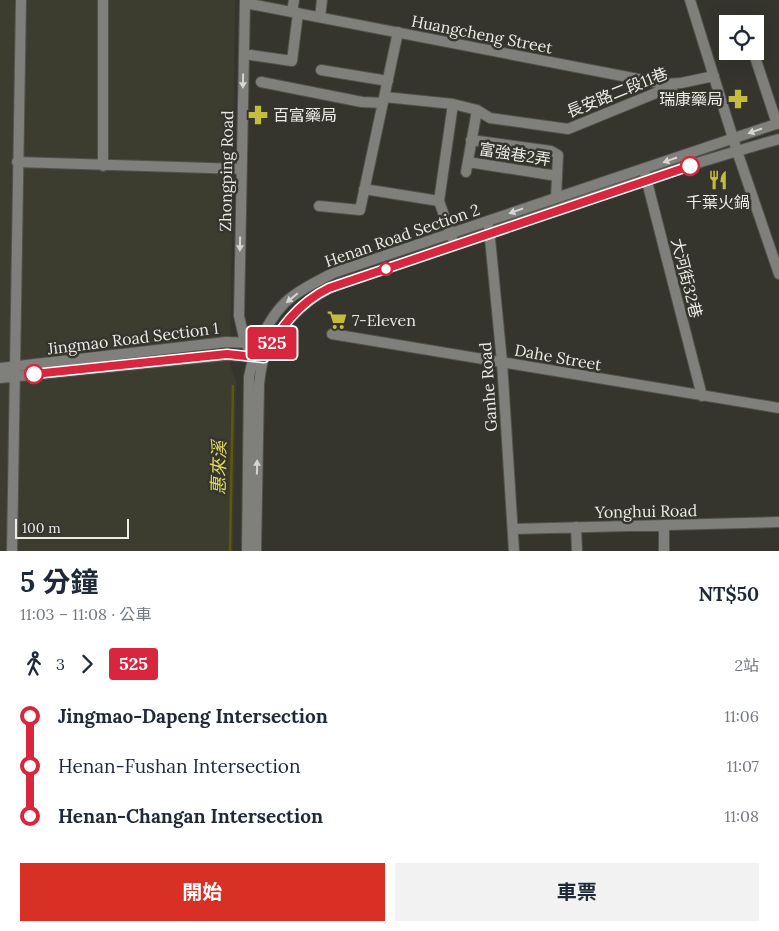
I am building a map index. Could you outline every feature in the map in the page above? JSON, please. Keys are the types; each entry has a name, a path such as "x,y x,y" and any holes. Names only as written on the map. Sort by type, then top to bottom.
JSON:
{"street":[{"path":"12,551 21,0"},
{"path":"103,0 103,166"},
{"path":"252,55 292,61 294,0"},
{"path":"320,17 322,0"},
{"path":"690,0 737,151 779,274"},
{"name":"Huangcheng Street","path":"245,1 664,84 682,83 714,76"},
{"name":"Zhongping Road","path":"245,1 239,316 245,342 253,356"},
{"path":"319,206 360,210 398,32"},
{"path":"756,60 778,123"},
{"path":"321,70 388,81"},
{"name":"長安路二段11巷","path":"261,82 362,102 384,100 453,104 477,110 490,118 568,129 682,83"},
{"path":"453,104 439,202 455,246"},
{"path":"477,110 472,140 551,151 558,155 556,198"},
{"name":"Henan Road Section 2","path":"247,551 249,376 253,356 258,344 274,316 292,296 333,273 778,123"},
{"name":"Henan Road Section 2","path":"256,551 259,384 264,358 284,324 299,308 321,292 340,284 646,180 779,139"},
{"name":"富強巷2弄","path":"472,140 467,167 557,176"},
{"path":"17,162 241,169"},
{"name":"大河街32巷","path":"644,168 702,396"},
{"path":"364,189 439,202"},
{"name":"Ganhe Road","path":"488,221 491,233 502,362 514,551"},
{"name":"Dahe Street","path":"332,334 779,408"},
{"name":"Jingmao Road Section 1","path":"0,378 15,371 218,342 245,342 270,347"},
{"name":"Jingmao Road Section 1","path":"0,368 15,371 227,354 264,358"},
{"path":"779,522 779,527"},
{"name":"Yonghui Road","path":"513,529 779,522"},
{"path":"664,525 664,551"},
{"path":"576,527 577,551"}],"shaded area":[{"path":"0,0 235,0 230,366 236,381 233,551 0,551"}],"waterway":[{"name":"惠來溪","path":"230,551 233,386"}],"bus line":[{"name":"525","path":"34,374 227,354 264,358 284,324 299,308 329,288 690,166"}],"place":[{"name":"瑞康藥局","path":"738,99"},
{"name":"百富藥局","path":"258,115"},
{"name":"千葉火鍋","path":"718,180"},
{"name":"7-Eleven","path":"337,320"}]}
